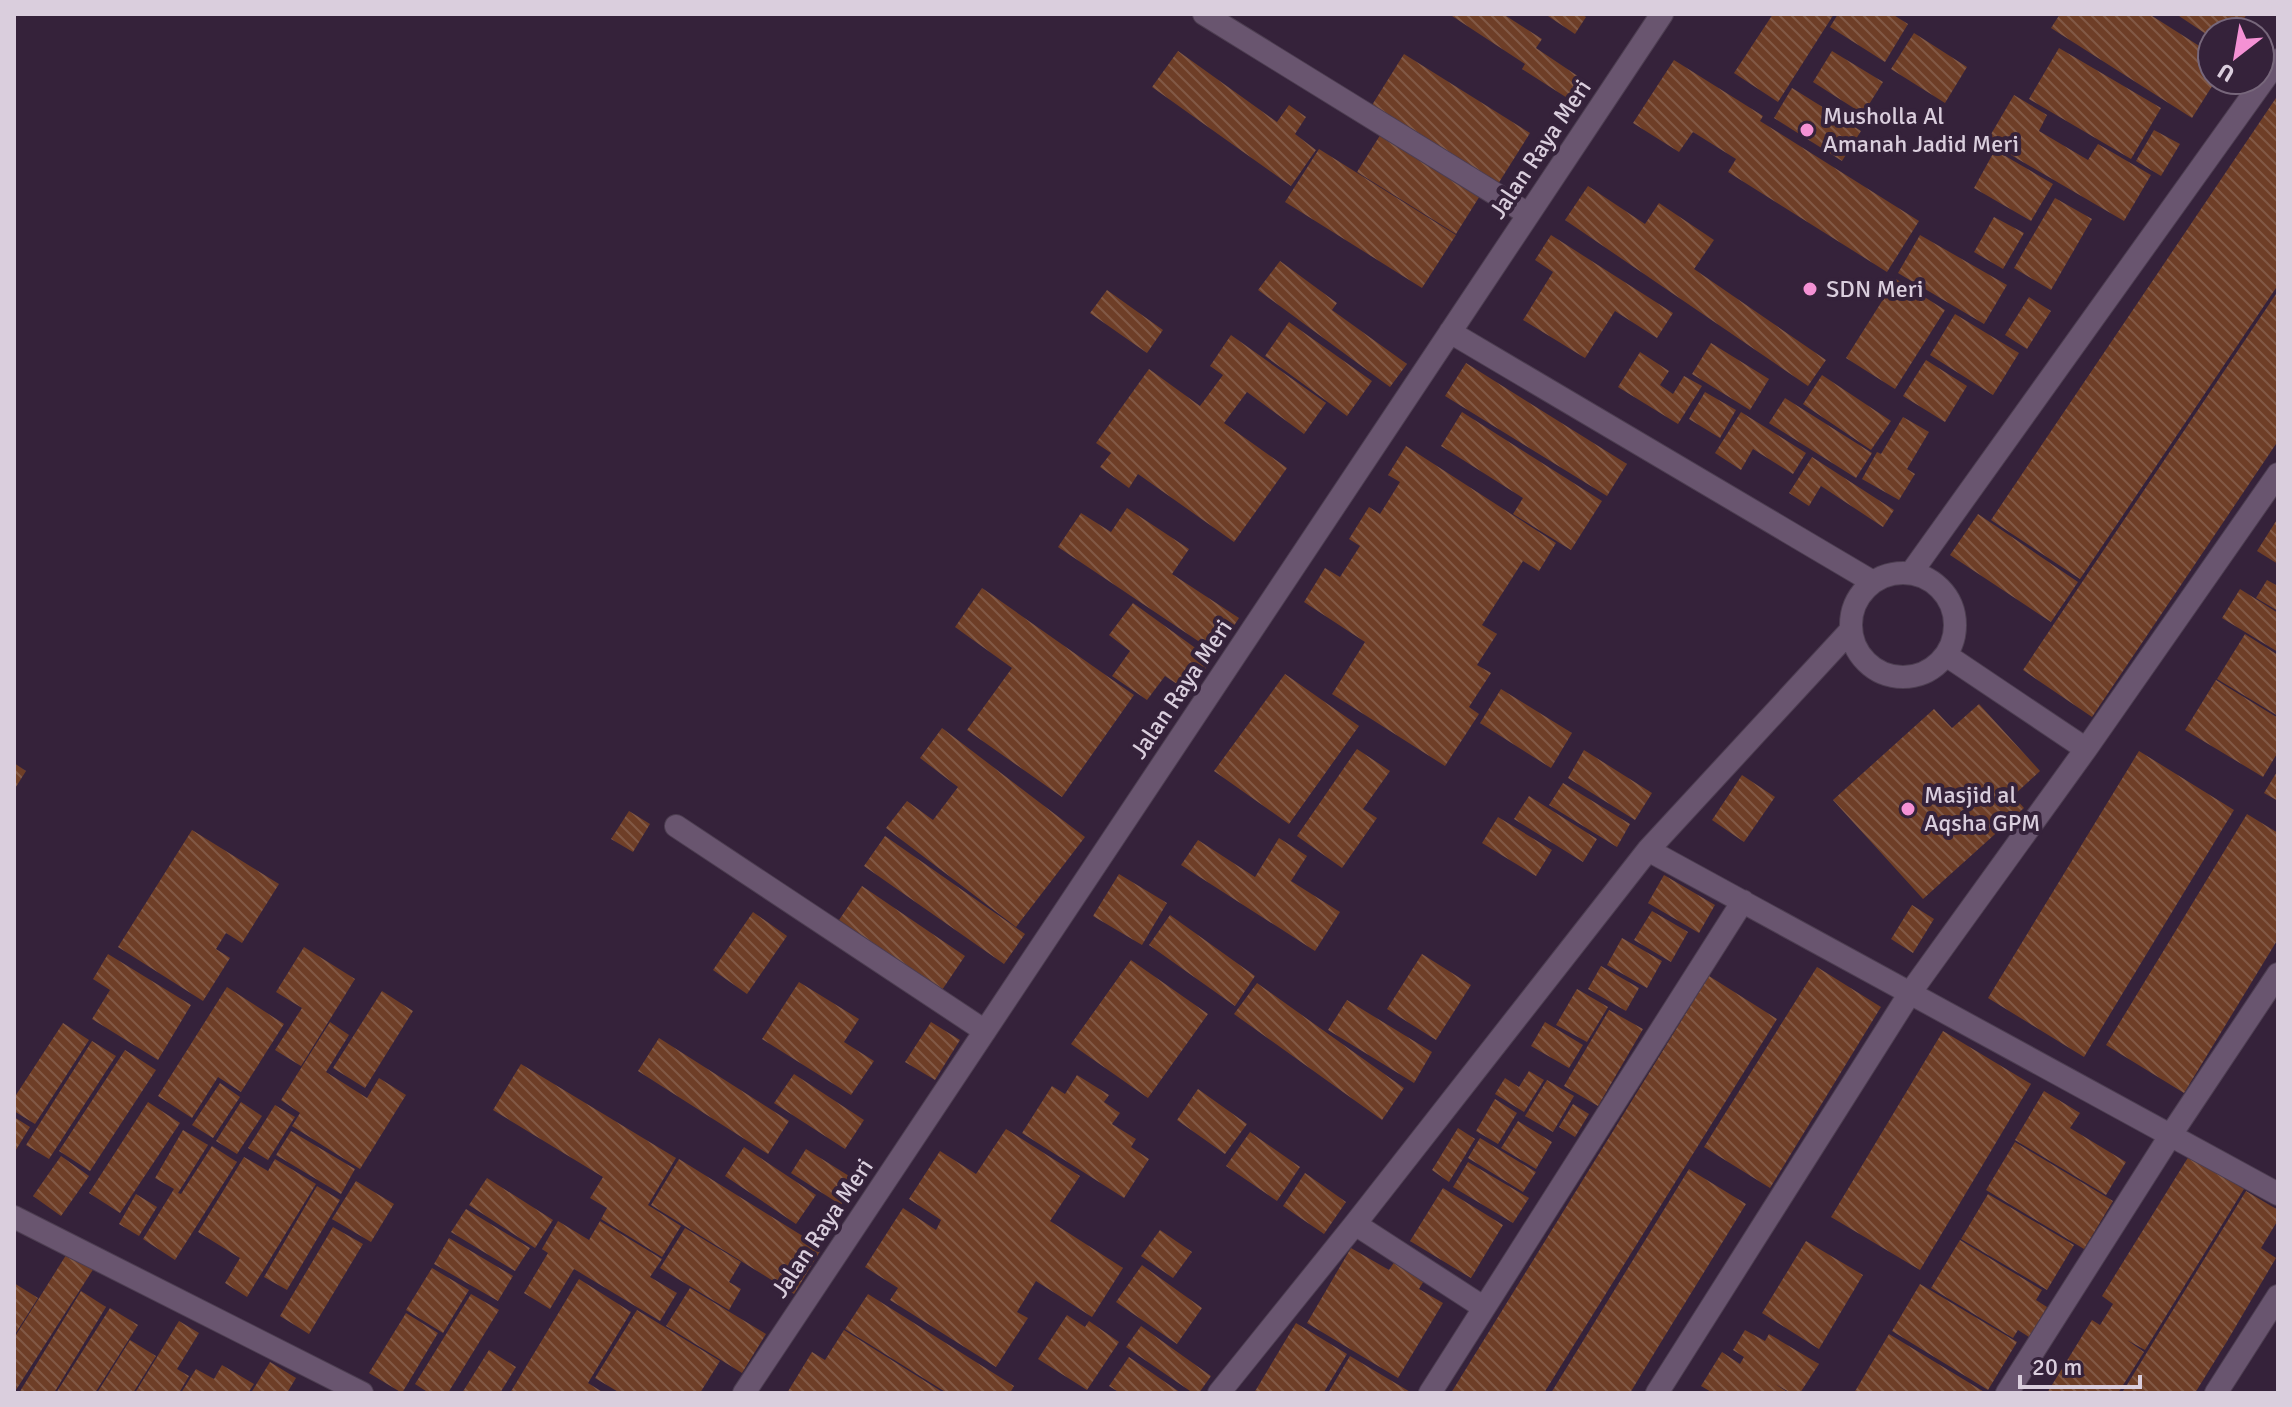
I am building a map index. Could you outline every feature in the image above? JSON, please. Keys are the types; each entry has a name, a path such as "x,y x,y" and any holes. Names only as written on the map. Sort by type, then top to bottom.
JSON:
{"street":[{"path":"1204,14 1528,214"},
{"name":"Jalan Raya Meri","path":"744,1393 1662,14"},
{"path":"1911,573 2278,60"},
{"path":"1450,332 1873,582"},
{"path":"1657,1393 1910,993 2086,749 2278,474"},
{"path":"1898,573 1911,573 1928,579 1942,590 1952,605 1954,640 1934,669 1918,676 1899,678 1881,674 1860,656 1850,631 1852,612 1859,595 1873,582 1898,573"},
{"path":"1219,1393 1648,850 1850,631"},
{"path":"1946,655 2086,749"},
{"path":"676,826 985,1031"},
{"path":"1648,850 2278,1194"},
{"path":"1430,1393 1743,901"},
{"path":"2007,1393 2170,1136 2278,974"},
{"path":"14,1217 362,1393"},
{"path":"1355,1224 1483,1307"},
{"path":"2216,1393 2278,1296"}],"building":[{"path":"1449,14 1503,14 1542,39 1536,48 1588,83 1575,103 1522,69 1525,64"},
{"path":"1545,14 1581,14 1586,17 1575,34"},
{"path":"1773,14 1834,14 1778,102 1734,73"},
{"path":"1838,14 1892,14 1908,24 1885,62 1830,27"},
{"path":"2060,14 2149,14 2196,44 2196,96 2206,96 2192,118 2051,28"},
{"path":"2176,14 2247,14 2196,16 2196,27"},
{"path":"1914,33 1967,67 1945,103 1891,69"},
{"path":"2059,48 2161,108 2131,159 2029,99"},
{"path":"1178,51 1277,122 1289,105 1306,117 1295,134 1316,150 1291,186 1152,87"},
{"path":"1832,51 1883,82 1863,114 1813,82"},
{"path":"1404,54 1530,133 1498,184 1372,105"},
{"path":"1674,60 1763,116 1760,121 1919,221 1887,272 1728,172 1736,159 1693,132 1679,152 1633,123"},
{"path":"1792,88 1861,131 1842,161 1774,118"},
{"path":"2014,95 2047,115 2039,131 2088,160 2098,144 2151,175 2124,221 1987,141"},
{"path":"2278,95 2278,285 2080,579 1991,520"},
{"path":"1384,129 1483,191 1456,234 1357,172"},
{"path":"2154,130 2180,144 2161,176 2136,161"},
{"path":"1319,149 1456,235 1422,288 1285,202"},
{"path":"1995,150 2053,184 2031,221 1974,188"},
{"path":"1588,186 1645,224 1659,203 1714,240 1694,269 1826,360 1808,386 1565,220"},
{"path":"2055,198 2092,219 2051,290 2014,268"},
{"path":"1994,217 2024,233 2003,269 1974,252"},
{"path":"1551,235 1673,313 1657,338 1615,311 1585,358 1523,320 1553,272 1535,260"},
{"path":"1920,235 2007,285 1984,324 1898,273"},
{"path":"1280,261 1337,303 1332,310 1407,364 1390,387 1258,290"},
{"path":"1896,279 1945,310 1895,389 1846,358"},
{"path":"1107,290 1163,330 1147,353 1090,313"},
{"path":"2278,291 2278,441 2092,717 2023,670"},
{"path":"2029,297 2051,311 2027,349 2005,335"},
{"path":"1955,314 2019,353 1993,395 1930,355"},
{"path":"1289,322 1372,381 1347,416 1265,356"},
{"path":"1231,335 1326,403 1304,434 1247,392 1224,423 1287,468 1234,542 1138,474 1129,488 1100,467 1111,453 1096,443 1149,369 1200,406 1223,375 1210,366"},
{"path":"1711,343 1769,379 1750,410 1692,374"},
{"path":"1640,352 1669,371 1660,385 1673,394 1684,376 1702,386 1678,424 1618,387"},
{"path":"1926,360 1967,386 1945,422 1903,396"},
{"path":"1466,363 1627,464 1607,496 1445,396"},
{"path":"1822,375 1891,421 1871,450 1803,404"},
{"path":"1705,392 1736,410 1720,438 1689,419"},
{"path":"1785,398 1872,453 1856,478 1769,423"},
{"path":"1462,412 1602,501 1571,550 1513,514 1523,498 1441,446"},
{"path":"1741,412 1806,453 1793,474 1753,449 1741,470 1715,453"},
{"path":"1903,417 1929,432 1907,469 1915,474 1899,500 1862,479"},
{"path":"1406,446 1556,543 1539,571 1523,561 1482,625 1497,634 1477,665 1491,673 1469,707 1479,714 1445,766 1332,694 1365,642 1304,602 1325,568 1340,577 1360,546 1349,539 1369,507 1380,514 1400,482 1388,475"},
{"path":"1812,457 1894,510 1883,527 1821,486 1809,506 1789,493"},
{"path":"1127,508 1189,549 1172,574 1239,618 1216,653 1058,547 1081,513 1111,532"},
{"path":"1978,514 2078,582 2051,622 1950,555"},
{"path":"2278,518 2278,564 2257,551"},
{"path":"2267,580 2276,585 2278,581 2278,611 2256,598"},
{"path":"982,588 1134,695 1062,797 967,730 1012,668 955,627"},
{"path":"2240,589 2278,613 2278,652 2222,618"},
{"path":"1133,603 1212,660 1189,692 1165,676 1147,700 1112,676 1130,651 1109,635"},
{"path":"2245,634 2278,655 2278,716 2217,679"},
{"path":"1285,674 1359,726 1289,824 1214,771"},
{"path":"2216,680 2278,718 2278,752 2263,777 2185,730"},
{"path":"1501,689 1572,733 1551,768 1480,723"},
{"path":"1979,704 2040,771 2013,796 2024,808 1923,899 1833,800 1934,709 1952,728"},
{"path":"942,728 1085,837 1016,927 886,828 907,801 933,820 958,787 920,758"},
{"path":"1357,749 1390,771 1363,809 1377,818 1342,868 1297,836"},
{"path":"1584,750 1652,793 1635,820 1568,778"},
{"path":"2139,751 2234,810 2084,1057 1988,998"},
{"path":"14,763 26,771 14,790"},
{"path":"2278,770 2278,801 2264,793"},
{"path":"1742,775 1775,797 1744,842 1712,820"},
{"path":"1563,783 1630,824 1617,847 1549,805"},
{"path":"1529,796 1597,839 1583,862 1514,819"},
{"path":"629,811 650,824 633,852 611,839"},
{"path":"2247,814 2278,833 2278,939 2184,1093 2106,1045"},
{"path":"1498,817 1552,850 1536,876 1482,843"},
{"path":"192,830 279,884 242,943 226,933 216,949 230,958 203,1001 118,947"},
{"path":"885,836 1025,934 1004,964 864,866"},
{"path":"1279,838 1307,856 1291,881 1340,912 1315,951 1181,865 1198,840 1255,877"},
{"path":"1119,874 1167,903 1142,945 1093,916"},
{"path":"1664,875 1715,905 1699,933 1648,903"},
{"path":"862,886 965,956 942,990 839,920"},
{"path":"1912,905 1934,919 1913,953 1891,939"},
{"path":"1652,911 1688,932 1671,962 1634,940"},
{"path":"753,912 787,936 747,994 713,970"},
{"path":"1170,915 1255,976 1235,1006 1149,945"},
{"path":"1622,938 1662,961 1647,988 1607,965"},
{"path":"304,947 355,979 301,1066 275,1050 302,1008 276,992"},
{"path":"108,954 191,1005 158,1060 92,1019 110,990 93,979"},
{"path":"1422,954 1471,985 1436,1040 1387,1009"},
{"path":"1131,960 1208,1014 1148,1098 1071,1044"},
{"path":"1601,966 1639,988 1626,1011 1588,989"},
{"path":"1817,967 1881,1007 1770,1188 1704,1147"},
{"path":"1709,976 1777,1019 1544,1393 1451,1393"},
{"path":"799,982 859,1019 844,1042 874,1061 851,1095 762,1039"},
{"path":"1257,983 1404,1088 1382,1120 1234,1014"},
{"path":"227,987 284,1024 241,1092 218,1077 192,1118 158,1096"},
{"path":"1577,989 1608,1007 1587,1042 1556,1025"},
{"path":"382,991 413,1011 365,1088 333,1068"},
{"path":"1347,1000 1432,1052 1414,1083 1328,1030"},
{"path":"1609,1010 1643,1029 1598,1106 1564,1086"},
{"path":"330,1022 349,1035 326,1072 367,1098 379,1078 406,1095 360,1169 292,1126 300,1113 281,1100"},
{"path":"931,1022 960,1040 935,1080 905,1062"},
{"path":"1545,1022 1583,1045 1569,1068 1531,1046"},
{"path":"63,1023 89,1040 35,1124 14,1111 14,1098"},
{"path":"1943,1031 2031,1084 1920,1270 1831,1217"},
{"path":"659,1038 789,1121 768,1154 638,1071"},
{"path":"92,1041 116,1056 49,1159 26,1145"},
{"path":"125,1050 156,1070 90,1171 59,1151"},
{"path":"521,1064 676,1158 648,1205 681,1226 662,1257 601,1219 607,1208 590,1198 603,1177 493,1110"},
{"path":"1529,1071 1544,1080 1524,1112 1495,1094 1505,1078 1519,1087"},
{"path":"794,1074 864,1120 845,1149 774,1103"},
{"path":"1077,1075 1109,1095 1104,1102 1120,1113 1112,1124 1136,1139 1131,1147 1149,1159 1124,1198 1022,1133 1052,1086 1065,1094"},
{"path":"1547,1080 1574,1096 1553,1132 1525,1116"},
{"path":"220,1083 240,1097 213,1138 192,1125"},
{"path":"1198,1089 1247,1124 1225,1154 1177,1120"},
{"path":"2044,1091 2080,1113 2070,1128 2126,1162 2106,1195 2015,1140"},
{"path":"1495,1099 1517,1113 1498,1144 1476,1131"},
{"path":"148,1102 180,1123 120,1213 89,1193"},
{"path":"241,1102 262,1116 237,1154 216,1141"},
{"path":"1573,1104 1589,1114 1575,1137 1559,1127"},
{"path":"275,1105 295,1117 268,1160 248,1148"},
{"path":"14,1117 30,1127 14,1153"},
{"path":"1518,1121 1552,1142 1536,1169 1501,1148"},
{"path":"1458,1128 1475,1139 1449,1182 1432,1170"},
{"path":"1006,1129 1080,1176 1050,1221 1123,1268 1092,1317 1036,1281 1017,1312 1028,1318 996,1367 890,1300 898,1288 865,1267 903,1208 936,1230 941,1220 909,1199 940,1151 976,1174"},
{"path":"183,1130 208,1145 178,1193 181,1194 212,1146 237,1162 175,1260 143,1239 174,1189 155,1178"},
{"path":"291,1131 355,1169 341,1194 276,1155"},
{"path":"1250,1132 1300,1167 1277,1201 1226,1166"},
{"path":"1480,1138 1536,1172 1523,1192 1468,1158"},
{"path":"2015,1142 2113,1201 2084,1249 1986,1190"},
{"path":"744,1147 816,1195 796,1224 725,1176"},
{"path":"806,1149 857,1181 841,1205 791,1173"},
{"path":"61,1156 89,1176 61,1216 33,1196"},
{"path":"2189,1156 2244,1189 2145,1350 2127,1340 2144,1352 2118,1393 2047,1393 2092,1320 2100,1325 2113,1304 2102,1296"},
{"path":"244,1157 268,1171 275,1159 316,1184 247,1297 225,1283 240,1258 198,1232"},
{"path":"679,1159 822,1248 794,1294 651,1205"},
{"path":"1468,1162 1529,1198 1513,1223 1453,1187"},
{"path":"1689,1169 1746,1204 1630,1393 1551,1393"},
{"path":"1305,1173 1346,1202 1324,1234 1283,1206"},
{"path":"487,1178 553,1220 535,1248 469,1205"},
{"path":"356,1181 394,1204 371,1242 332,1219"},
{"path":"317,1186 340,1200 287,1290 264,1277"},
{"path":"1443,1188 1503,1225 1471,1278 1410,1241"},
{"path":"2246,1191 2278,1210 2278,1220 2261,1248 2276,1258 2226,1343 2195,1393 2122,1393"},
{"path":"136,1194 157,1207 139,1236 119,1224"},
{"path":"1988,1194 2074,1245 2047,1290 1961,1239"},
{"path":"466,1209 530,1248 515,1271 451,1232"},
{"path":"558,1221 589,1240 600,1221 662,1259 650,1277 677,1293 660,1321 574,1269 550,1309 524,1293 548,1253 542,1249"},
{"path":"333,1227 363,1244 309,1334 280,1316"},
{"path":"685,1228 741,1262 729,1282 741,1289 729,1310 660,1268"},
{"path":"1160,1230 1192,1252 1173,1278 1141,1256"},
{"path":"449,1238 513,1276 498,1301 434,1264"},
{"path":"1960,1240 2042,1290 2036,1300 2047,1307 2029,1337 2018,1330 2013,1338 1931,1288"},
{"path":"1806,1241 1863,1275 1819,1349 1762,1313"},
{"path":"1351,1248 1389,1270 1395,1261 1425,1279 1419,1289 1443,1303 1398,1378 1307,1323"},
{"path":"68,1252 94,1268 14,1393 14,1338"},
{"path":"1142,1265 1202,1308 1177,1344 1116,1302"},
{"path":"432,1268 469,1290 443,1333 406,1310"},
{"path":"579,1279 631,1312 588,1383 604,1393 510,1393"},
{"path":"14,1283 38,1298 14,1336"},
{"path":"1920,1284 2017,1342 1988,1390 1892,1331"},
{"path":"690,1288 766,1334 742,1373 666,1326"},
{"path":"81,1291 106,1307 54,1393 19,1393"},
{"path":"471,1294 499,1310 448,1393 429,1393 415,1384"},
{"path":"868,1294 1014,1386 1010,1393 947,1393 845,1329"},
{"path":"110,1308 138,1325 95,1393 56,1393"},
{"path":"637,1310 720,1361 700,1393 620,1393 595,1378"},
{"path":"406,1313 438,1333 402,1393 369,1373"},
{"path":"1067,1315 1085,1327 1089,1321 1119,1342 1087,1390 1038,1359"},
{"path":"179,1321 199,1333 177,1369 189,1376 179,1393 135,1393"},
{"path":"1296,1323 1347,1354 1324,1392 1254,1393"},
{"path":"1141,1326 1211,1376 1199,1393 1193,1393 1126,1347"},
{"path":"844,1330 944,1393 787,1393 812,1352 825,1360"},
{"path":"1745,1330 1765,1341 1769,1334 1819,1364 1800,1393 1791,1393 1775,1384 1789,1393 1713,1393 1701,1386 1722,1352 1740,1364 1744,1357 1733,1350"},
{"path":"1889,1334 1986,1393 1854,1393"},
{"path":"130,1340 156,1356 133,1393 97,1393"},
{"path":"489,1350 516,1367 500,1393 462,1393"},
{"path":"1350,1356 1412,1393 1328,1393"},
{"path":"1129,1357 1181,1393 1120,1393 1109,1386"},
{"path":"270,1362 296,1378 287,1393 251,1393"},
{"path":"222,1365 254,1384 248,1393 181,1393 196,1369 214,1379"}],"place":[{"name":"Musholla Al Amanah Jadid Meri","path":"1807,130"},
{"name":"SDN Meri","path":"1810,289"},
{"name":"Masjid al Aqsha GPM","path":"1908,809"}]}
